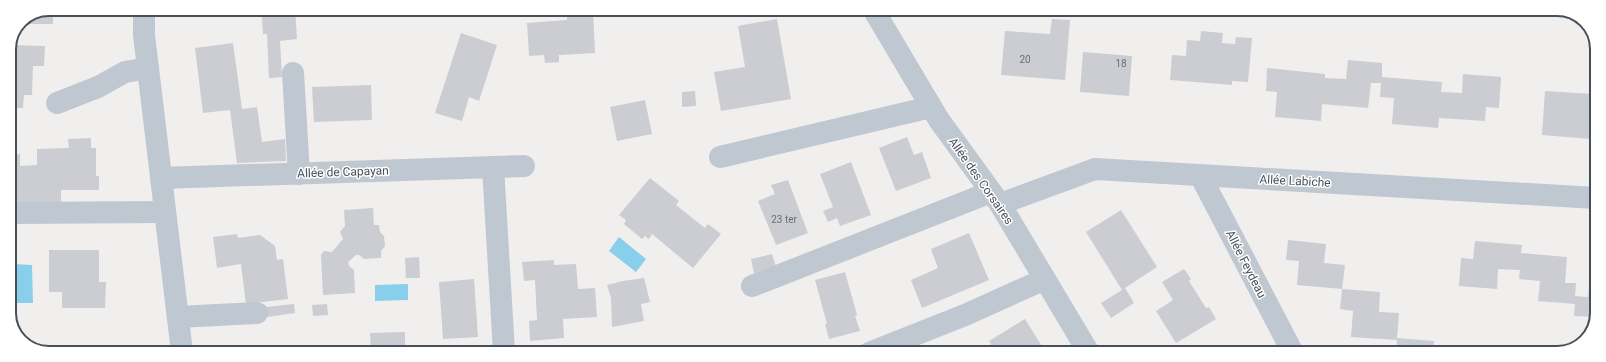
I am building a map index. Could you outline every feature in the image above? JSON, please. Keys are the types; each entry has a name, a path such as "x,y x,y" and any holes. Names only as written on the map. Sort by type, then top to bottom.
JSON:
{"street":[{"path":"144,16 144,35 181,346"},
{"name":"Allée des Corsaires","path":"877,16 939,120 996,198 1085,346"},
{"path":"57,103 98,87 125,72 148,68"},
{"path":"293,73 298,174"},
{"path":"720,157 931,107"},
{"name":"Allée de Capayan","path":"161,178 524,166"},
{"path":"493,167 504,346"},
{"name":"Allée Labiche","path":"752,286 996,198 1095,169 1590,198"},
{"name":"Allée Feydeau","path":"1200,175 1289,346"},
{"path":"16,213 165,212"},
{"path":"887,346 965,315 1045,279"},
{"path":"178,317 257,313"}],"water":[{"path":"619,237 646,259 636,272 609,251"},
{"path":"16,264 32,265 33,303 17,303"},
{"path":"408,284 408,300 375,301 375,285"}],"building":[{"path":"53,16 53,24 28,24 36,19"},
{"path":"295,16 297,39 280,41 282,77 269,78 267,34 263,34 262,17"},
{"path":"567,16 593,16 595,53 559,55 559,62 545,63 544,55 529,56 527,23 567,20"},
{"path":"777,19 791,99 721,111 714,72 745,67 738,26"},
{"path":"1052,19 1070,20 1065,80 1001,75 1005,31 1050,34"},
{"path":"1201,31 1223,33 1222,43 1235,44 1236,37 1252,38 1248,82 1232,81 1232,85 1170,80 1172,55 1186,56 1187,40 1200,41"},
{"path":"461,33 497,45 479,101 469,97 462,121 435,113"},
{"path":"233,43 242,109 257,107 262,142 285,139 286,161 237,163 230,110 203,113 195,48"},
{"path":"17,45 45,46 44,66 33,66 32,95 24,95 23,108 16,108"},
{"path":"1083,52 1132,56 1129,96 1080,92"},
{"path":"1348,60 1382,63 1382,77 1442,82 1441,92 1462,93 1463,74 1501,77 1499,108 1486,107 1485,121 1439,118 1438,128 1392,124 1394,98 1380,97 1381,83 1371,83 1368,108 1322,104 1321,121 1275,117 1277,92 1266,91 1267,68 1325,74 1325,78 1346,79"},
{"path":"371,85 372,120 314,122 312,87"},
{"path":"695,91 696,106 682,107 682,92"},
{"path":"1545,91 1590,94 1590,139 1542,135"},
{"path":"645,100 652,134 617,141 610,107"},
{"path":"907,137 914,155 922,152 931,178 896,191 879,148"},
{"path":"91,138 91,148 96,148 96,176 99,176 99,190 61,190 61,204 16,204 16,154 20,154 20,166 37,165 37,149 69,148 68,139"},
{"path":"851,162 871,215 840,226 837,218 828,222 823,211 833,207 820,174"},
{"path":"650,178 679,201 676,205 705,228 708,224 721,234 693,268 652,234 649,239 645,236 642,239 624,224 626,220 619,215"},
{"path":"788,180 808,233 776,245 758,201 775,194 771,185"},
{"path":"373,208 374,225 379,225 380,232 384,236 385,246 381,251 381,258 364,259 359,255 356,255 348,262 349,266 354,270 355,293 323,295 321,255 324,251 332,252 343,239 340,232 345,227 344,210"},
{"path":"1121,210 1157,267 1125,288 1134,303 1111,318 1101,303 1122,290 1086,232"},
{"path":"969,233 989,280 922,308 911,280 938,268 931,249"},
{"path":"237,234 238,238 260,235 275,246 277,260 283,259 288,299 246,304 241,264 217,268 213,237"},
{"path":"1288,240 1326,244 1324,263 1345,265 1342,289 1297,285 1299,261 1286,260"},
{"path":"1475,241 1522,245 1521,253 1567,257 1565,283 1576,283 1575,296 1588,297 1590,270 1589,317 1574,316 1575,304 1538,301 1540,281 1519,279 1520,270 1498,269 1497,289 1459,286 1461,258 1473,259"},
{"path":"49,250 99,250 99,282 106,282 105,308 62,308 62,292 49,292"},
{"path":"772,254 776,267 754,273 751,259"},
{"path":"419,257 420,278 406,278 405,258"},
{"path":"554,260 554,265 576,264 578,289 595,288 597,317 563,319 564,338 530,341 529,321 537,320 535,280 524,281 522,262"},
{"path":"1184,269 1191,279 1189,281 1206,308 1209,307 1216,319 1176,343 1156,311 1173,300 1162,282"},
{"path":"845,272 860,331 829,339 825,324 827,324 815,280"},
{"path":"644,278 650,302 641,304 644,321 612,327 611,298 607,285"},
{"path":"474,279 478,337 443,339 439,282"},
{"path":"1342,289 1380,292 1379,312 1399,313 1397,338 1434,341 1434,346 1397,346 1397,340 1351,337 1353,311 1340,309"},
{"path":"294,304 295,313 267,317 266,307"},
{"path":"327,304 328,315 313,316 312,305"},
{"path":"1025,319 1042,346 992,346 989,341"},
{"path":"405,332 405,346 371,346 370,333"}]}
